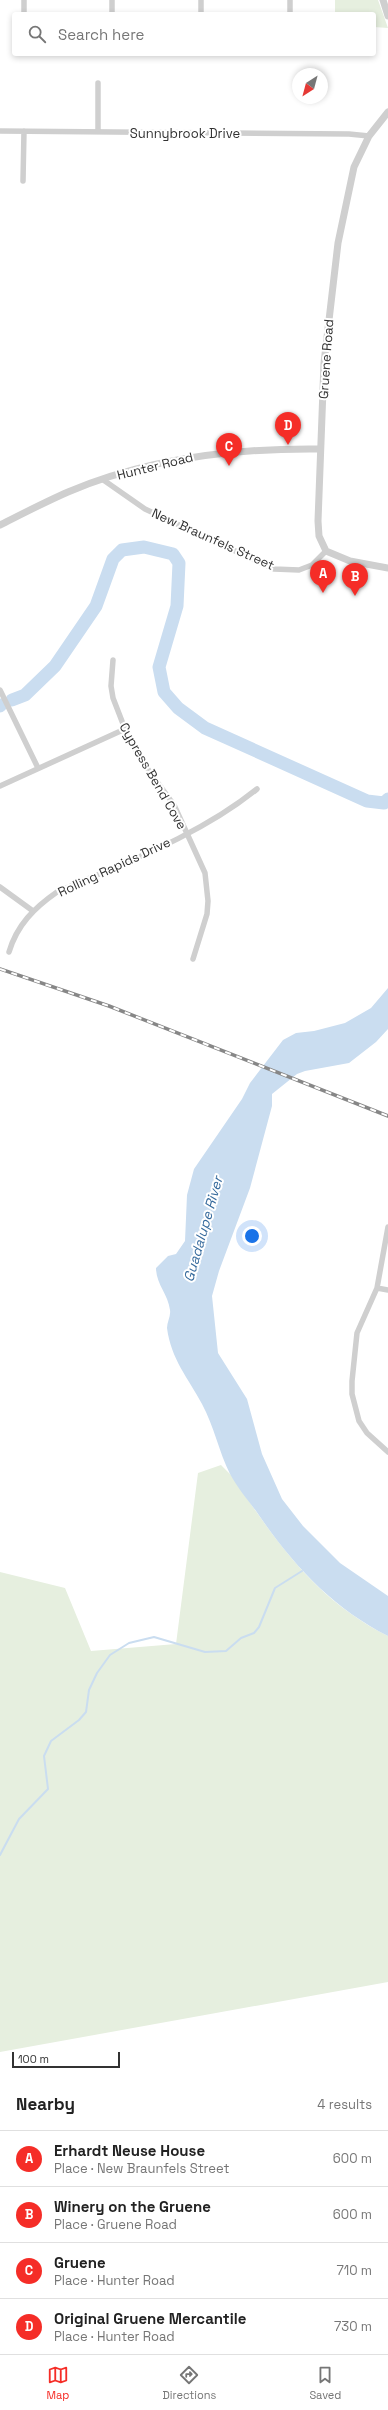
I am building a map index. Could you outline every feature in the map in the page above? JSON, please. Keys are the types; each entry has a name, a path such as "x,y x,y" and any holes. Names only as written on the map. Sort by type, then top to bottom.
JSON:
{"street":[{"path":"24,0 24,12"},
{"path":"112,0 112,12"},
{"path":"201,0 201,12"},
{"path":"290,0 290,12"},
{"path":"383,0 388,16"},
{"path":"98,82 98,132"},
{"name":"Gruene Road","path":"326,551 320,541 318,525 320,449 324,363 338,243 351,177 369,136 388,112"},
{"name":"Sunnybrook Drive","path":"0,131 349,134 369,136"},
{"path":"23,181 24,131"},
{"name":"Hunter Road","path":"0,525 68,492 102,479 200,455 255,449 320,449"},
{"name":"New Braunfels Street","path":"102,479 146,509 274,569 299,570 312,565 326,551"},
{"path":"326,551 350,561 388,568"},
{"name":"Cypress Bend Cove","path":"113,660 111,686 113,698 125,729 139,757 174,805 204,873 208,901 207,914 193,959"},
{"path":"0,690 38,768"},
{"path":"0,786 125,729"},
{"name":"Rolling Rapids Drive","path":"9,952 14,935 33,911 58,892 187,834 230,810 257,789"},
{"path":"0,887 33,911"},
{"path":"388,1227 377,1288 357,1332 352,1394 359,1421 367,1433 388,1452"},
{"path":"377,1288 388,1290"}],"green space":[{"path":"335,0 378,0 388,28 376,27 376,12 335,12"},
{"path":"221,1465 231,1475 281,1545 318,1586 339,1605 362,1621 388,1636 388,1982 0,2052 0,1572 65,1588 91,1651 176,1644 198,1473"}],"water":[{"name":"Guadalupe River","path":"388,988 388,1029 376,1042 349,1063 305,1071 297,1074 272,1094 272,1106 250,1188 219,1271 212,1296 218,1353 247,1399 262,1454 282,1499 303,1526 340,1563 388,1596 388,1636 348,1612 314,1582 284,1549 236,1484 226,1466 206,1412 176,1359 172,1349 167,1328 170,1314 169,1304 158,1279 156,1268 168,1256 176,1254 185,1241 187,1195 194,1169 242,1099 250,1083 283,1040 296,1033 314,1031 345,1023 371,1008"}],"waterway":[{"path":"12,700 25,695 55,666 96,606 113,559 122,550 144,547 173,554 179,563 177,606 159,667 164,692 178,708 205,728 367,801 384,803 388,799"},
{"path":"0,1855 19,1819 48,1789 44,1756 51,1741 79,1720 86,1712 89,1690 97,1673 110,1655 129,1643 154,1637 205,1652 226,1651 241,1638 254,1633 259,1627 275,1588 302,1571"}],"railway":[{"path":"0,969 109,1006 388,1116"}],"place":[{"name":"Original Gruene Mercantile","path":"288,445"},
{"name":"Gruene","path":"229,466"},
{"name":"Erhardt Neuse House","path":"323,593"},
{"name":"Winery on the Gruene","path":"355,596"}]}
